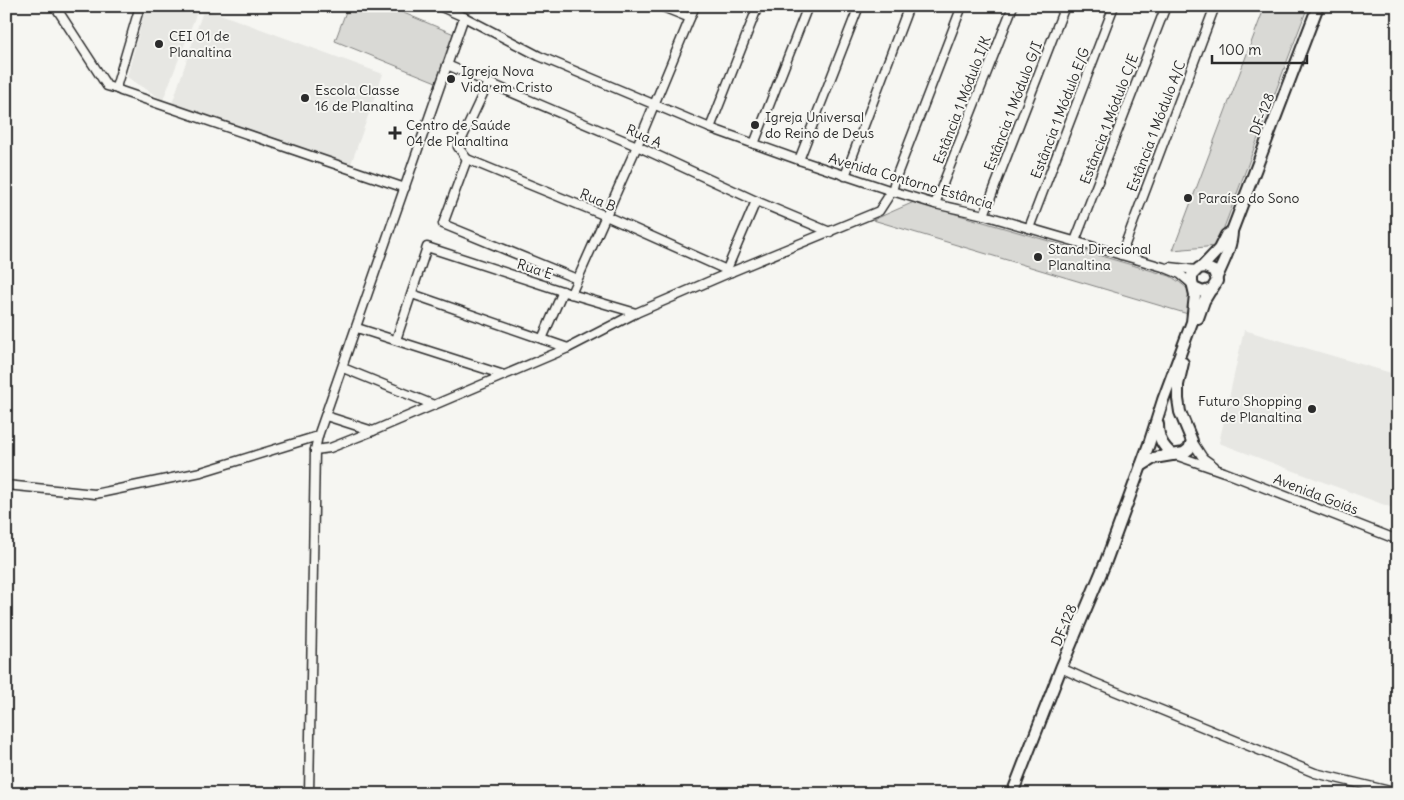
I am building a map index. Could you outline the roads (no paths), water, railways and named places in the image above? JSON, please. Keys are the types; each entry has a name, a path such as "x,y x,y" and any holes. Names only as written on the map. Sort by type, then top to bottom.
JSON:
{"main road":[{"name":"DF-128","path":"1192,441 1180,412 1178,385 1181,370 1204,301 1215,287 1232,238 1232,231 1318,6"},
{"name":"DF-128","path":"1012,794 1061,668 1106,561 1192,322 1195,303 1191,278 1218,249 1226,235 1232,231"},
{"path":"1199,268 1212,269 1217,277"},
{"path":"1193,286 1203,292 1210,291"},
{"path":"1173,454 1165,448 1159,438 1160,413 1172,408 1180,412"},
{"path":"1141,466 1154,458 1187,452 1192,441"}],"street":[{"path":"55,6 107,86 405,188"},
{"path":"118,89 117,84 140,6"},
{"name":"Avenida Contorno Estância","path":"439,6 538,56 710,128 892,191 935,204 984,215 1163,267 1180,274 1193,286"},
{"path":"660,6 690,18"},
{"path":"542,339 567,292 577,279 606,216 695,6"},
{"path":"710,128 758,6"},
{"path":"754,144 808,6"},
{"path":"799,160 859,6"},
{"path":"845,176 909,6"},
{"path":"315,450 330,448 373,431 568,348 636,313 729,270 880,211 892,191 962,6"},
{"name":"Estância 1 Módulo I/K","path":"935,204 1012,6"},
{"name":"Estância 1 Módulo G/I","path":"984,215 1065,6"},
{"name":"Estância 1 Módulo E/G","path":"1028,228 1114,6"},
{"name":"Estância 1 Módulo C/E","path":"1075,242 1166,6"},
{"name":"Estância 1 Módulo A/C","path":"1121,255 1215,6"},
{"path":"309,794 315,450 318,436 464,17"},
{"name":"Rua A","path":"447,65 637,146 756,201 830,232"},
{"path":"488,83 458,147 467,159 444,224 577,279"},
{"name":"Rua B","path":"467,159 606,216 729,270"},
{"path":"729,270 756,201"},
{"name":"Rua E","path":"412,294 427,247 636,313"},
{"name":"Avenida Contorno Estância","path":"1163,267 1199,268"},
{"path":"396,340 412,294 568,348"},
{"path":"357,328 504,375"},
{"path":"343,368 434,405"},
{"path":"326,416 373,431"},
{"path":"6,485 95,494 202,472 318,436"},
{"name":"Avenida Goiás","path":"1192,441 1203,458 1224,472"},
{"name":"Avenida Goiás","path":"1173,454 1398,540"},
{"path":"1061,668 1315,773 1398,793"}],"place":[{"name":"CEI 01 de Planaltina","path":"159,44"},
{"name":"Igreja Nova Vida em Cristo","path":"451,79"},
{"name":"Escola Classe 16 de Planaltina","path":"305,98"},
{"name":"Igreja Universal do Reino de Deus","path":"755,125"},
{"name":"Centro de Saúde 04 de Planaltina","path":"395,133"},
{"name":"Paraíso do Sono","path":"1188,198"},
{"name":"Stand Direcional Planaltina","path":"1038,257"},
{"name":"Futuro Shopping de Planaltina","path":"1312,409"}]}
